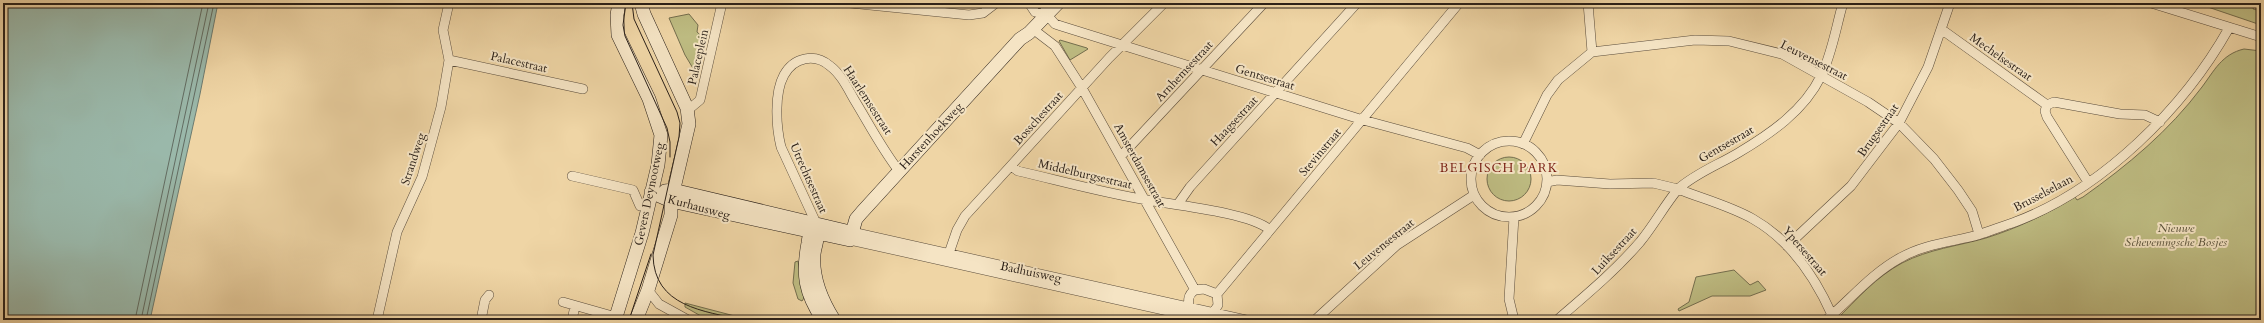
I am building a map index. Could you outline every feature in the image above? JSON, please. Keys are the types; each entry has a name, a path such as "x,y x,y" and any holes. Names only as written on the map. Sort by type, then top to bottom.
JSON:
{"main road":[{"name":"Gevers Deynootweg","path":"615,318 642,233 658,164 661,135 649,99 618,35 616,14 619,3"},
{"name":"Gevers Deynootweg","path":"636,320 648,290 671,215 672,196 689,124 688,110 644,14 641,3"},
{"name":"Harstenhoekweg","path":"851,236 856,219 1020,39 1029,33 1045,8 1058,3"},
{"name":"Kurhausweg","path":"651,192 815,230"},
{"name":"Badhuisweg","path":"815,230 851,236"},
{"path":"815,230 804,268 805,284 811,300 823,320"},
{"path":"815,230 814,269 819,289 834,320"}],"street":[{"name":"Strandweg","path":"378,320 397,232 422,177 441,107 449,60 443,30 449,3"},
{"name":"Palaceplein","path":"688,110 700,100 722,3"},
{"path":"850,3 969,15 983,13 996,3"},
{"name":"Gentsestraat","path":"1029,3 1034,12 1045,8 1055,24 1363,120 1467,148 1480,155"},
{"name":"Bosschestraat","path":"948,258 957,230 965,216 1082,88 1164,3"},
{"name":"Arnhemsestraat","path":"1121,156 1264,3"},
{"name":"Haagsestraat","path":"1178,204 1190,187 1357,3"},
{"name":"Stevinstraat","path":"1210,318 1218,305 1217,294 1459,3"},
{"path":"1523,144 1547,95 1558,80 1592,52 1588,3"},
{"name":"Gentsestraat","path":"1678,189 1693,177 1724,162 1779,126 1800,107 1821,75 1843,3"},
{"name":"Brugsestraat","path":"1787,246 1851,186 1899,123 1925,72 1950,3"},
{"path":"2151,3 2261,37"},
{"name":"Brusselselaan","path":"1829,317 1872,276 1901,257 1928,246 1979,234 2036,213 2088,182 2128,151 2160,122 2186,93 2229,28"},
{"name":"Mechelsestraat","path":"1941,29 2047,105"},
{"name":"Amsterdamsestraat","path":"1038,33 1055,46 1082,88 1195,290"},
{"name":"Leuvensestraat","path":"1592,52 1695,40 1728,42 1782,54 1868,102 1899,123 1934,159 1958,190 1972,211 1979,234"},
{"name":"Haarlemsestraat","path":"805,58 821,59 832,67 848,89 899,171"},
{"name":"Utrechtsestraat","path":"805,58 789,66 783,76 777,113 778,134 784,153 815,230"},
{"name":"Palacestraat","path":"449,60 583,89"},
{"path":"2088,182 2048,117 2046,111 2047,105 2054,102 2120,114 2145,115 2160,122"},
{"path":"1512,141 1523,144 1534,150 1541,158 1546,171 1547,182 1545,193 1539,203 1526,213 1514,217 1502,217 1490,213 1481,205 1474,195 1471,183 1473,166 1480,155 1490,146 1500,142 1512,141"},
{"name":"Middelburgsestraat","path":"1011,166 1018,171 1146,200 1178,204 1258,222 1270,230"},
{"path":"572,176 633,190 640,206"},
{"path":"1547,182 1557,180 1610,184 1653,183 1678,189"},
{"name":"Ypersestraat","path":"1678,189 1753,219 1774,234 1787,246 1820,288 1829,317"},
{"name":"Luiksestraat","path":"1557,320 1615,270 1642,240 1678,189"},
{"name":"Leuvensestraat","path":"1315,320 1397,245 1474,195"},
{"path":"1514,217 1509,299 1514,320"},
{"name":"Badhuisweg","path":"851,236 1191,314 1210,318 1246,320"},
{"path":"1191,314 1188,300 1190,293 1195,290 1204,289 1217,294"},
{"path":"648,290 659,304 688,320"},
{"path":"481,320 485,300 489,295"},
{"path":"563,302 615,318"},
{"path":"572,320 575,306"}],"green space":[{"path":"2196,3 2255,3 2253,9 2261,11 2261,25"},
{"path":"689,14 698,25 697,32 706,40 703,52 698,57 700,70 697,75 685,55 669,18"},
{"path":"1060,40 1088,49 1070,60 1059,41"},
{"name":"Nieuwe Scheveningsche Bosjes","path":"2244,49 2261,51 2261,320 1836,320 1875,282 1902,263 1912,258 1998,234 2032,220 2075,197 2077,200 2083,197 2132,160 2162,133 2189,103 2219,64 2236,51"},
{"path":"1509,157 1521,161 1527,167 1531,179 1527,191 1521,197 1509,201 1497,197 1491,191 1487,179 1491,167 1497,161"},
{"path":"798,261 804,298 802,301 798,299 793,283 795,262"},
{"path":"1734,270 1750,285 1758,281 1766,290 1750,296 1712,296 1679,311 1678,309 1689,302 1696,277"},
{"path":"685,303 750,320 708,320 685,307"}],"water":[{"path":"3,3 218,3 200,94 150,320 3,320"}],"tram line":[{"path":"626,3 623,25 625,36 667,128 670,142 670,157"},
{"path":"632,3 634,19 677,112 680,123 679,137 653,255 656,272 662,286 672,296 684,304 743,320"},
{"path":"629,320 651,254"}],"district":[{"name":"BELGISCH PARK","path":"1499,167"}]}
